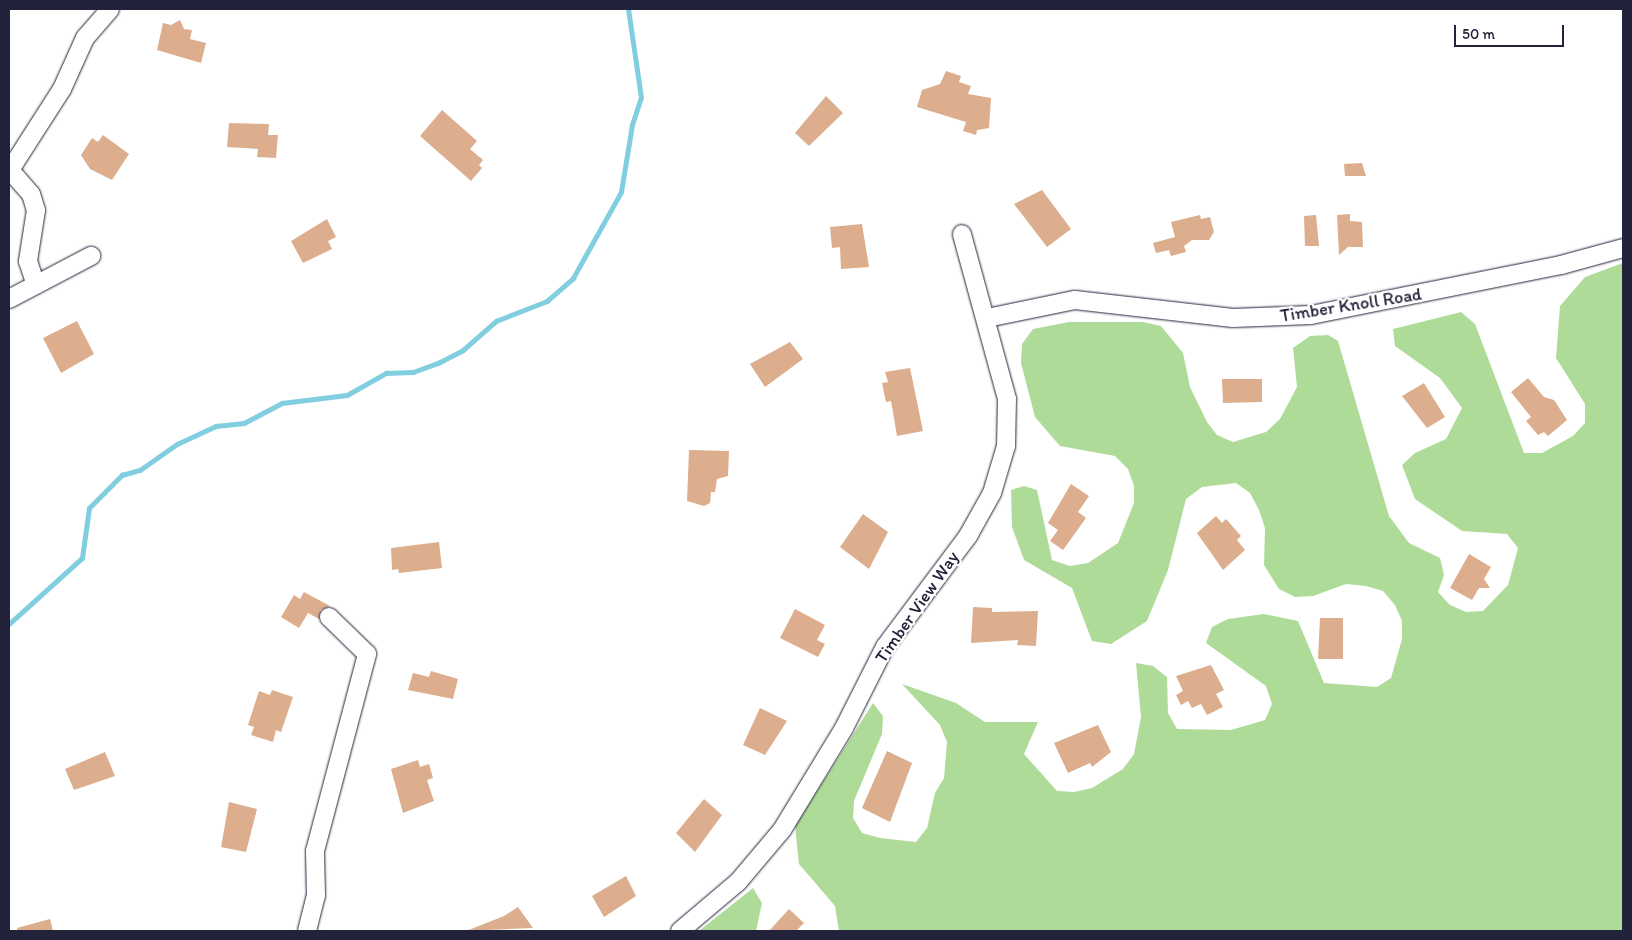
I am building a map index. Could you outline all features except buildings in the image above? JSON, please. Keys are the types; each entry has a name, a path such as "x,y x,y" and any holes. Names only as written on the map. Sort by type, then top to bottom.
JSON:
{"street":[{"path":"36,285 28,261 36,210 31,194 9,169 62,88 85,38 110,9"},
{"name":"Timber View Way","path":"680,931 717,903 770,847 844,728 885,647 985,507 1003,462 1008,414 1005,384 962,234"},
{"name":"Timber Knoll Road","path":"987,318 1075,300 1233,318 1311,315 1561,265 1623,248"},
{"path":"9,299 91,256"},
{"path":"307,931 316,896 315,851 367,654 329,617"}],"green space":[{"path":"1623,263 1623,931 839,931 835,906 799,864 795,826 873,703 883,716 882,734 854,801 853,818 862,833 880,838 916,842 927,828 935,793 944,778 947,742 940,725 902,684 956,703 985,722 1038,722 1024,754 1057,791 1074,792 1092,788 1123,769 1134,754 1141,717 1136,663 1153,666 1167,677 1168,713 1177,729 1231,730 1265,720 1272,704 1266,686 1206,643 1212,627 1228,619 1264,614 1298,621 1324,683 1377,687 1391,678 1402,639 1402,621 1395,605 1383,591 1366,586 1346,584 1313,596 1295,597 1279,589 1264,565 1265,528 1259,510 1250,493 1236,483 1202,487 1186,499 1168,570 1147,621 1111,644 1092,641 1072,588 1024,560 1012,527 1011,490 1024,486 1037,490 1052,560 1070,566 1088,563 1118,543 1134,503 1134,486 1128,469 1115,456 1060,446 1035,417 1021,363 1022,344 1033,329 1069,322 1143,322 1161,326 1183,353 1190,387 1207,422 1217,435 1233,442 1266,432 1280,419 1297,387 1293,348 1310,336 1328,335 1338,341 1389,516 1409,543 1440,558 1444,575 1438,592 1450,605 1466,612 1483,611 1508,585 1518,548 1507,534 1462,531 1415,499 1402,465 1415,453 1446,439 1462,408 1440,378 1395,346 1393,329 1461,312 1475,324 1524,453 1542,453 1573,436 1585,423 1585,404 1556,358 1560,306 1585,277"},
{"path":"753,888 762,903 756,931 699,931"}],"waterway":[{"path":"9,624 82,558 89,508 122,475 140,470 177,444 216,426 244,423 282,403 347,395 386,373 413,372 438,363 463,350 496,321 547,301 573,278 621,192 632,125 641,98 628,9"}]}
